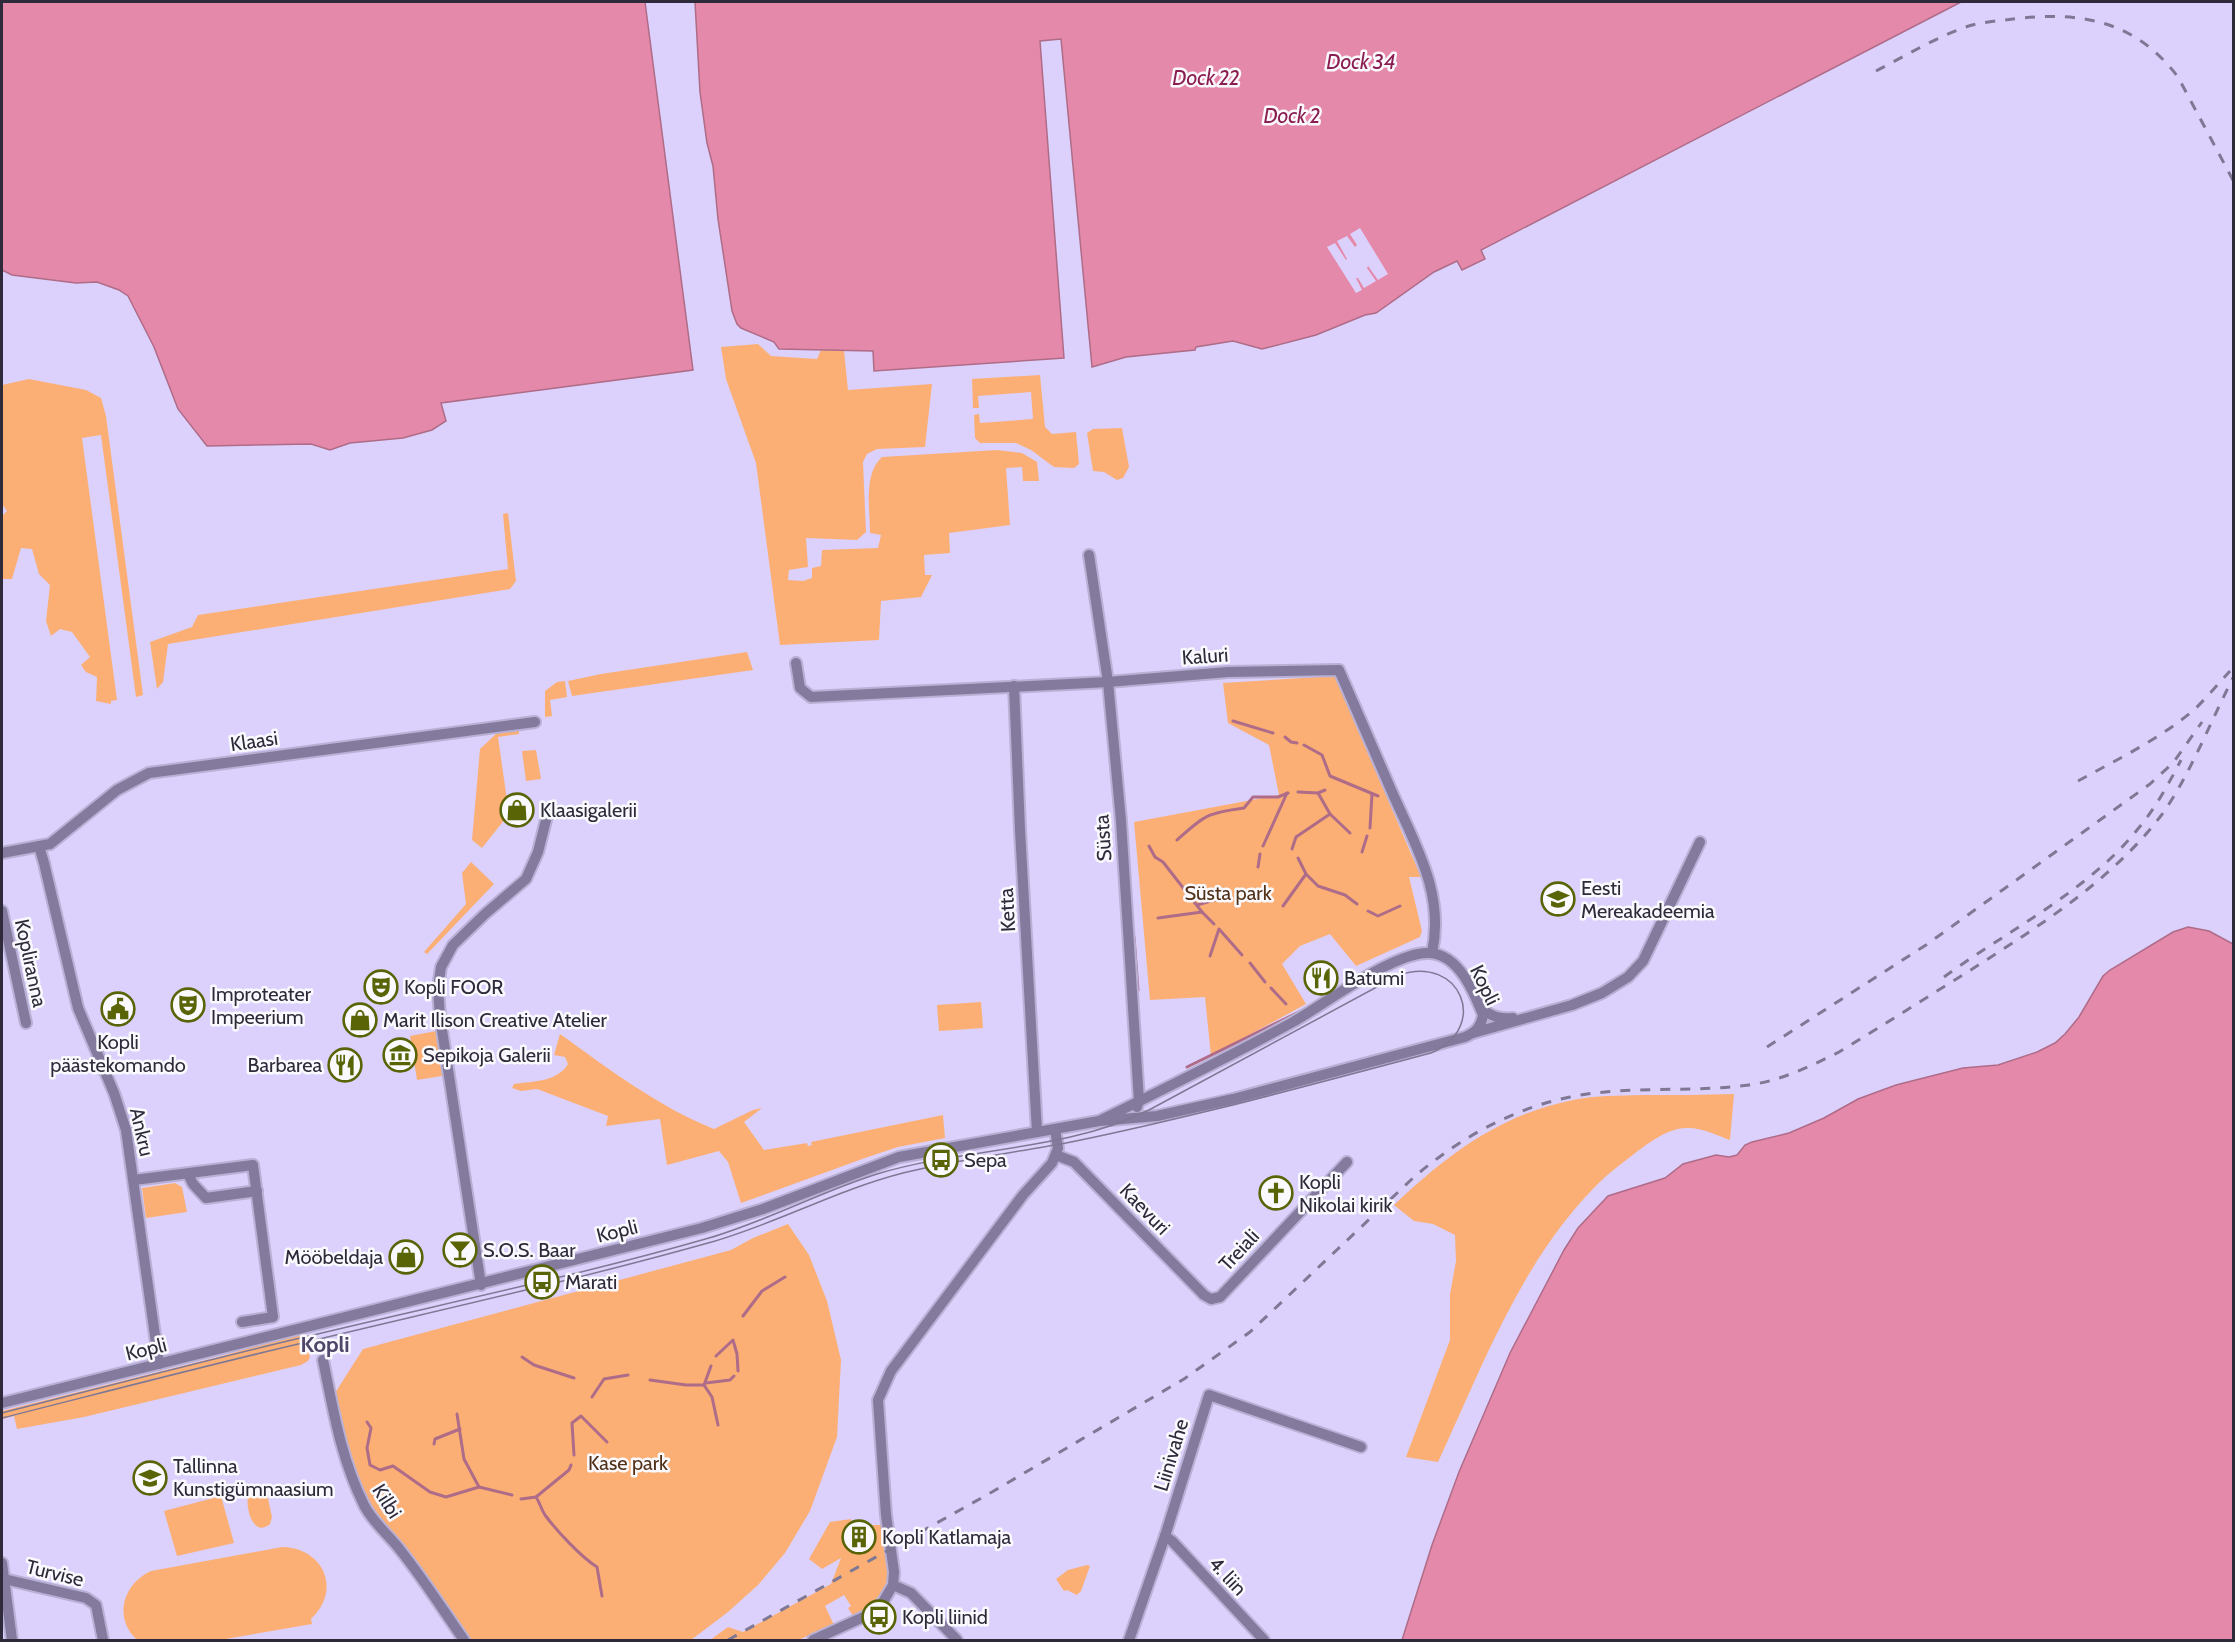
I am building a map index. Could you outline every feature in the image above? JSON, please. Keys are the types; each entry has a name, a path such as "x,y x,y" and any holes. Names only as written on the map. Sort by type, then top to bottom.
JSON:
{"street":[{"name":"Süsta","path":"1089,555 1108,682 1139,1101 1135,1112 1139,1118"},
{"name":"Kaluri","path":"796,663 800,688 811,697 1108,682 1228,672 1339,670 1424,863 1436,912 1436,935 1432,953"},
{"name":"Ketta","path":"1014,686 1037,1132"},
{"name":"Klaasi","path":"2,853 50,844 117,790 149,772 535,722"},
{"path":"481,1285 441,1026 438,988 441,967 453,945 484,914 526,879 538,852 549,808"},
{"path":"1473,1033 1572,1005 1602,993 1628,978 1643,961 1700,842"},
{"name":"Ankru","path":"39,846 78,1008 123,1119 134,1180 159,1364"},
{"name":"Kopliranna","path":"2,911 26,1023"},
{"name":"Kopli","path":"2,1403 702,1228 763,1209 899,1157 1099,1121 1157,1116 1233,1100 1473,1033 1482,1022 1483,1015 1460,970 1452,962 1432,953 1419,953 1404,957 1366,977 1295,1021 1099,1121"},
{"path":"1479,1005 1489,1015 1502,1019 1534,1016"},
{"path":"813,1641 868,1615 883,1602 893,1585 894,1572 886,1515 878,1400 891,1371 992,1235 1052,1163 1058,1148 1055,1129"},
{"name":"Kaevuri","path":"1056,1155 1080,1167 1204,1295"},
{"name":"Treiali","path":"1204,1295 1211,1299 1220,1297 1347,1162"},
{"path":"134,1180 254,1166 273,1317 242,1322"},
{"path":"188,1174 193,1184 206,1198 257,1191"},
{"name":"Kilbi","path":"323,1360 349,1470 364,1506 376,1524 400,1549 463,1640"},
{"name":"Liinivahe","path":"1129,1641 1209,1395 1361,1447"},
{"name":"4. liin","path":"1165,1536 1264,1641"},
{"path":"2,1563 12,1641"},
{"name":"Turvise","path":"4,1579 86,1598 96,1605 103,1641"},
{"path":"893,1585 911,1593 957,1641"}],"green space":[{"path":"758,344 771,356 817,359 821,350 844,351 848,390 932,384 925,447 877,449 867,454 863,462 866,532 857,540 806,538 808,567 789,570 788,580 803,581 812,578 812,568 821,566 822,550 878,548 881,535 870,533 869,492 872,473 882,457 997,450 1022,453 1037,462 1039,481 1023,481 1022,467 1006,468 1010,525 949,533 950,553 924,555 925,575 932,575 921,597 881,601 879,640 780,645 756,463 726,379 721,347"},
{"path":"1040,375 1045,427 1052,434 1076,432 1079,464 1074,468 1054,467 1031,450 1016,443 980,443 975,438 974,415 979,414 980,423 1033,419 1031,392 978,396 979,408 973,408 972,379"},
{"path":"29,379 86,390 101,398 106,416 143,695 136,697 101,435 82,438 117,700 111,701 111,704 96,701 97,677 86,672 81,665 90,657 72,632 60,629 51,636 46,621 50,585 39,574 32,549 21,548 12,579 2,579 2,516 7,511 2,504 2,385"},
{"path":"1122,428 1129,467 1123,478 1117,480 1104,472 1093,471 1087,433 1093,429"},
{"path":"508,513 516,581 510,589 168,644 163,682 157,689 150,642 192,627 198,615 508,569 503,514"},
{"path":"747,652 753,670 572,696 568,681 601,674"},
{"name":"Süsta park","path":"1335,676 1421,877 1409,877 1422,931 1420,937 1356,966 1330,934 1300,946 1282,964 1306,1004 1211,1056 1205,997 1150,1000 1134,822 1279,795 1269,745 1228,723 1223,683"},
{"path":"565,681 567,697 550,700 552,716 545,717 545,691 557,682"},
{"path":"519,729 519,734 498,737 509,814 482,848 472,840 480,749 498,732"},
{"path":"536,750 541,779 526,781 522,751"},
{"path":"471,862 494,884 427,954 424,952 466,904 462,873"},
{"path":"981,1002 983,1028 939,1031 937,1005"},
{"path":"436,1031 442,1076 417,1080 410,1036"},
{"path":"560,1034 653,1098 714,1129 762,1108 744,1122 764,1150 807,1143 808,1146 812,1145 811,1142 943,1115 945,1138 898,1147 741,1203 728,1162 719,1151 667,1165 660,1119 606,1126 608,1116 537,1089 521,1091 512,1088 514,1084 551,1077 563,1070 568,1064 565,1057 554,1055"},
{"path":"1734,1094 1730,1140 1691,1128 1679,1129 1658,1137 1608,1174 1576,1207 1551,1240 1508,1311 1438,1462 1406,1457 1450,1340 1450,1294 1456,1261 1455,1235 1433,1224 1414,1221 1394,1205 1434,1170 1476,1139 1521,1116 1546,1107 1599,1096"},
{"path":"175,1183 182,1187 187,1212 146,1218 142,1188"},
{"name":"Kase park","path":"788,1224 809,1255 827,1301 841,1360 837,1437 810,1511 785,1553 758,1585 728,1612 691,1640 471,1640 371,1509 344,1446 335,1393 363,1349 731,1250"},
{"path":"303,1333 310,1357 301,1365 84,1417 17,1429 14,1416 2,1419 2,1411 218,1357"},
{"path":"258,1488 267,1494 272,1517 270,1524 264,1527 254,1524 249,1511 249,1492"},
{"path":"221,1496 234,1543 177,1556 164,1511"},
{"path":"851,1519 855,1550 865,1549 865,1545 869,1544 866,1525 883,1525 888,1578 878,1597 868,1606 853,1616 848,1608 851,1606 844,1595 825,1606 834,1625 798,1640 710,1640 728,1627 743,1632 831,1584 841,1558 822,1569 809,1559 830,1522"},
{"path":"282,1547 297,1549 309,1555 324,1572 327,1584 325,1596 320,1608 311,1619 312,1624 220,1640 137,1640 125,1622 124,1602 128,1593 141,1577 151,1571"},
{"path":"1090,1566 1081,1591 1077,1595 1067,1590 1064,1591 1056,1579 1068,1570"}],"water":[{"path":"2,2 645,2 693,370 441,403 446,421 432,430 403,438 350,443 330,450 311,444 207,446 178,409 154,347 128,296 97,282 76,283 12,275 2,270"},
{"path":"695,2 1961,2 1481,250 1485,259 1462,270 1457,261 1434,272 1376,313 1365,315 1316,335 1262,349 1233,341 1196,347 1195,350 1126,357 1092,367 1061,39 1040,41 1064,358 874,371 873,351 779,349 774,342 741,328 737,324 732,311 718,219 713,166 707,143 700,92"},
{"path":"2188,927 2209,931 2233,944 2233,1640 1402,1640 1432,1545 1459,1472 1510,1353 1564,1250 1578,1228 1608,1196 1665,1178 1683,1164 1716,1155 1729,1157 1737,1155 1745,1145 1789,1133 1824,1118 1858,1099 1896,1085 1963,1068 1998,1065 2037,1052 2055,1043 2065,1034 2079,1017 2103,976 2110,970 2173,932"}],"pier":[{"path":"1360,228 1388,274 1378,280 1368,266 1367,268 1376,281 1364,288 1356,278 1362,290 1356,293 1327,247 1335,243 1346,260 1337,241 1347,236 1355,247 1357,245 1350,234"}],"waterway":[{"path":"1233,721 1273,733"},
{"path":"1285,737 1297,743"},
{"path":"1304,745 1322,755 1330,776 1378,796"},
{"path":"1298,792 1318,793 1325,790"},
{"path":"1263,846 1287,793"},
{"path":"1177,840 1207,816 1244,808 1253,797 1278,797 1288,793"},
{"path":"1318,793 1330,814 1350,833"},
{"path":"1370,828 1372,794"},
{"path":"1292,849 1296,837 1330,814"},
{"path":"1362,852 1367,836"},
{"path":"1149,846 1155,857 1163,862 1214,924"},
{"path":"1258,867 1260,854"},
{"path":"1298,858 1306,874 1318,886 1345,895 1357,904"},
{"path":"1283,906 1306,874"},
{"path":"1197,905 1218,899 1228,893"},
{"path":"1368,911 1378,916 1400,906"},
{"path":"1158,918 1202,912"},
{"path":"1210,956 1219,929 1242,955"},
{"path":"1134,937 1138,990"},
{"path":"1250,963 1265,982"},
{"path":"1271,988 1286,1004"},
{"path":"1187,1067 1303,1010"},
{"path":"743,1316 762,1291 785,1277"},
{"path":"716,1356 733,1340 738,1371"},
{"path":"522,1357 534,1365 574,1378"},
{"path":"650,1380 704,1385 711,1366"},
{"path":"592,1397 604,1379 628,1375"},
{"path":"706,1383 730,1380 734,1376"},
{"path":"704,1385 712,1397 718,1425"},
{"path":"457,1414 464,1459 479,1487"},
{"path":"574,1455 572,1423 581,1416 607,1442"},
{"path":"367,1422 371,1428 367,1448 370,1465 380,1470 393,1466 430,1492 446,1497 479,1487 512,1495"},
{"path":"434,1444 435,1439 460,1429"},
{"path":"521,1499 536,1497 569,1470 571,1465"},
{"path":"536,1497 545,1515 556,1528 576,1550 597,1567 602,1596"}],"tram line":[{"path":"2,1413 232,1354 659,1252 731,1231 856,1181 911,1165 1049,1142 1117,1124 1149,1110 1399,975 1420,971 1438,975 1452,984 1460,996 1463,1011 1460,1027 1449,1041 1431,1053 1161,1122 1050,1146 903,1173 878,1180 733,1236 658,1257 2,1418"}],"railway":[{"path":"1876,71 1941,37 1975,24 2038,17 2083,19 2104,24 2125,31 2144,43 2178,77 2234,182"},
{"path":"2078,781 2139,748 2183,719 2230,671"},
{"path":"728,1640 992,1492 1184,1379 1250,1332 1413,1178 1448,1151 1486,1127 1548,1102 1592,1093 1727,1087 1761,1083 1784,1076 1839,1052 1966,973 2070,903 2118,863 2140,841 2171,802 2181,785 2234,676"},
{"path":"1767,1047 1926,945 2150,784 2173,763 2202,722"},
{"path":"1944,977 2071,891 2117,852 2150,814 2181,760"}],"place":[{"name":"Klaasigalerii","path":"517,810"},
{"name":"Eesti Mereakadeemia","path":"1558,899"},
{"name":"Batumi","path":"1321,978"},
{"name":"Kopli FOOR","path":"381,987"},
{"name":"Improteater Impeerium","path":"188,1005"},
{"name":"Kopli päästekomando","path":"118,1009"},
{"name":"Marit Ilison Creative Atelier","path":"360,1020"},
{"name":"Sepikoja Galerii","path":"400,1055"},
{"name":"Barbarea","path":"345,1065"},
{"name":"Sepa","path":"941,1160"},
{"name":"Kopli Nikolai kirik","path":"1276,1193"},
{"name":"S.O.S. Baar","path":"460,1250"},
{"name":"Mööbeldaja","path":"406,1257"},
{"name":"Marati","path":"542,1282"},
{"name":"Tallinna Kunstigümnaasium","path":"150,1478"},
{"name":"Kopli Katlamaja","path":"859,1537"},
{"name":"Kopli liinid","path":"879,1617"}],"district":[{"name":"Kopli","path":"325,1344"}],"water label":[{"name":"Dock 34","path":"1361,62"},
{"name":"Dock 22","path":"1206,78"},
{"name":"Dock 2","path":"1292,116"}]}
